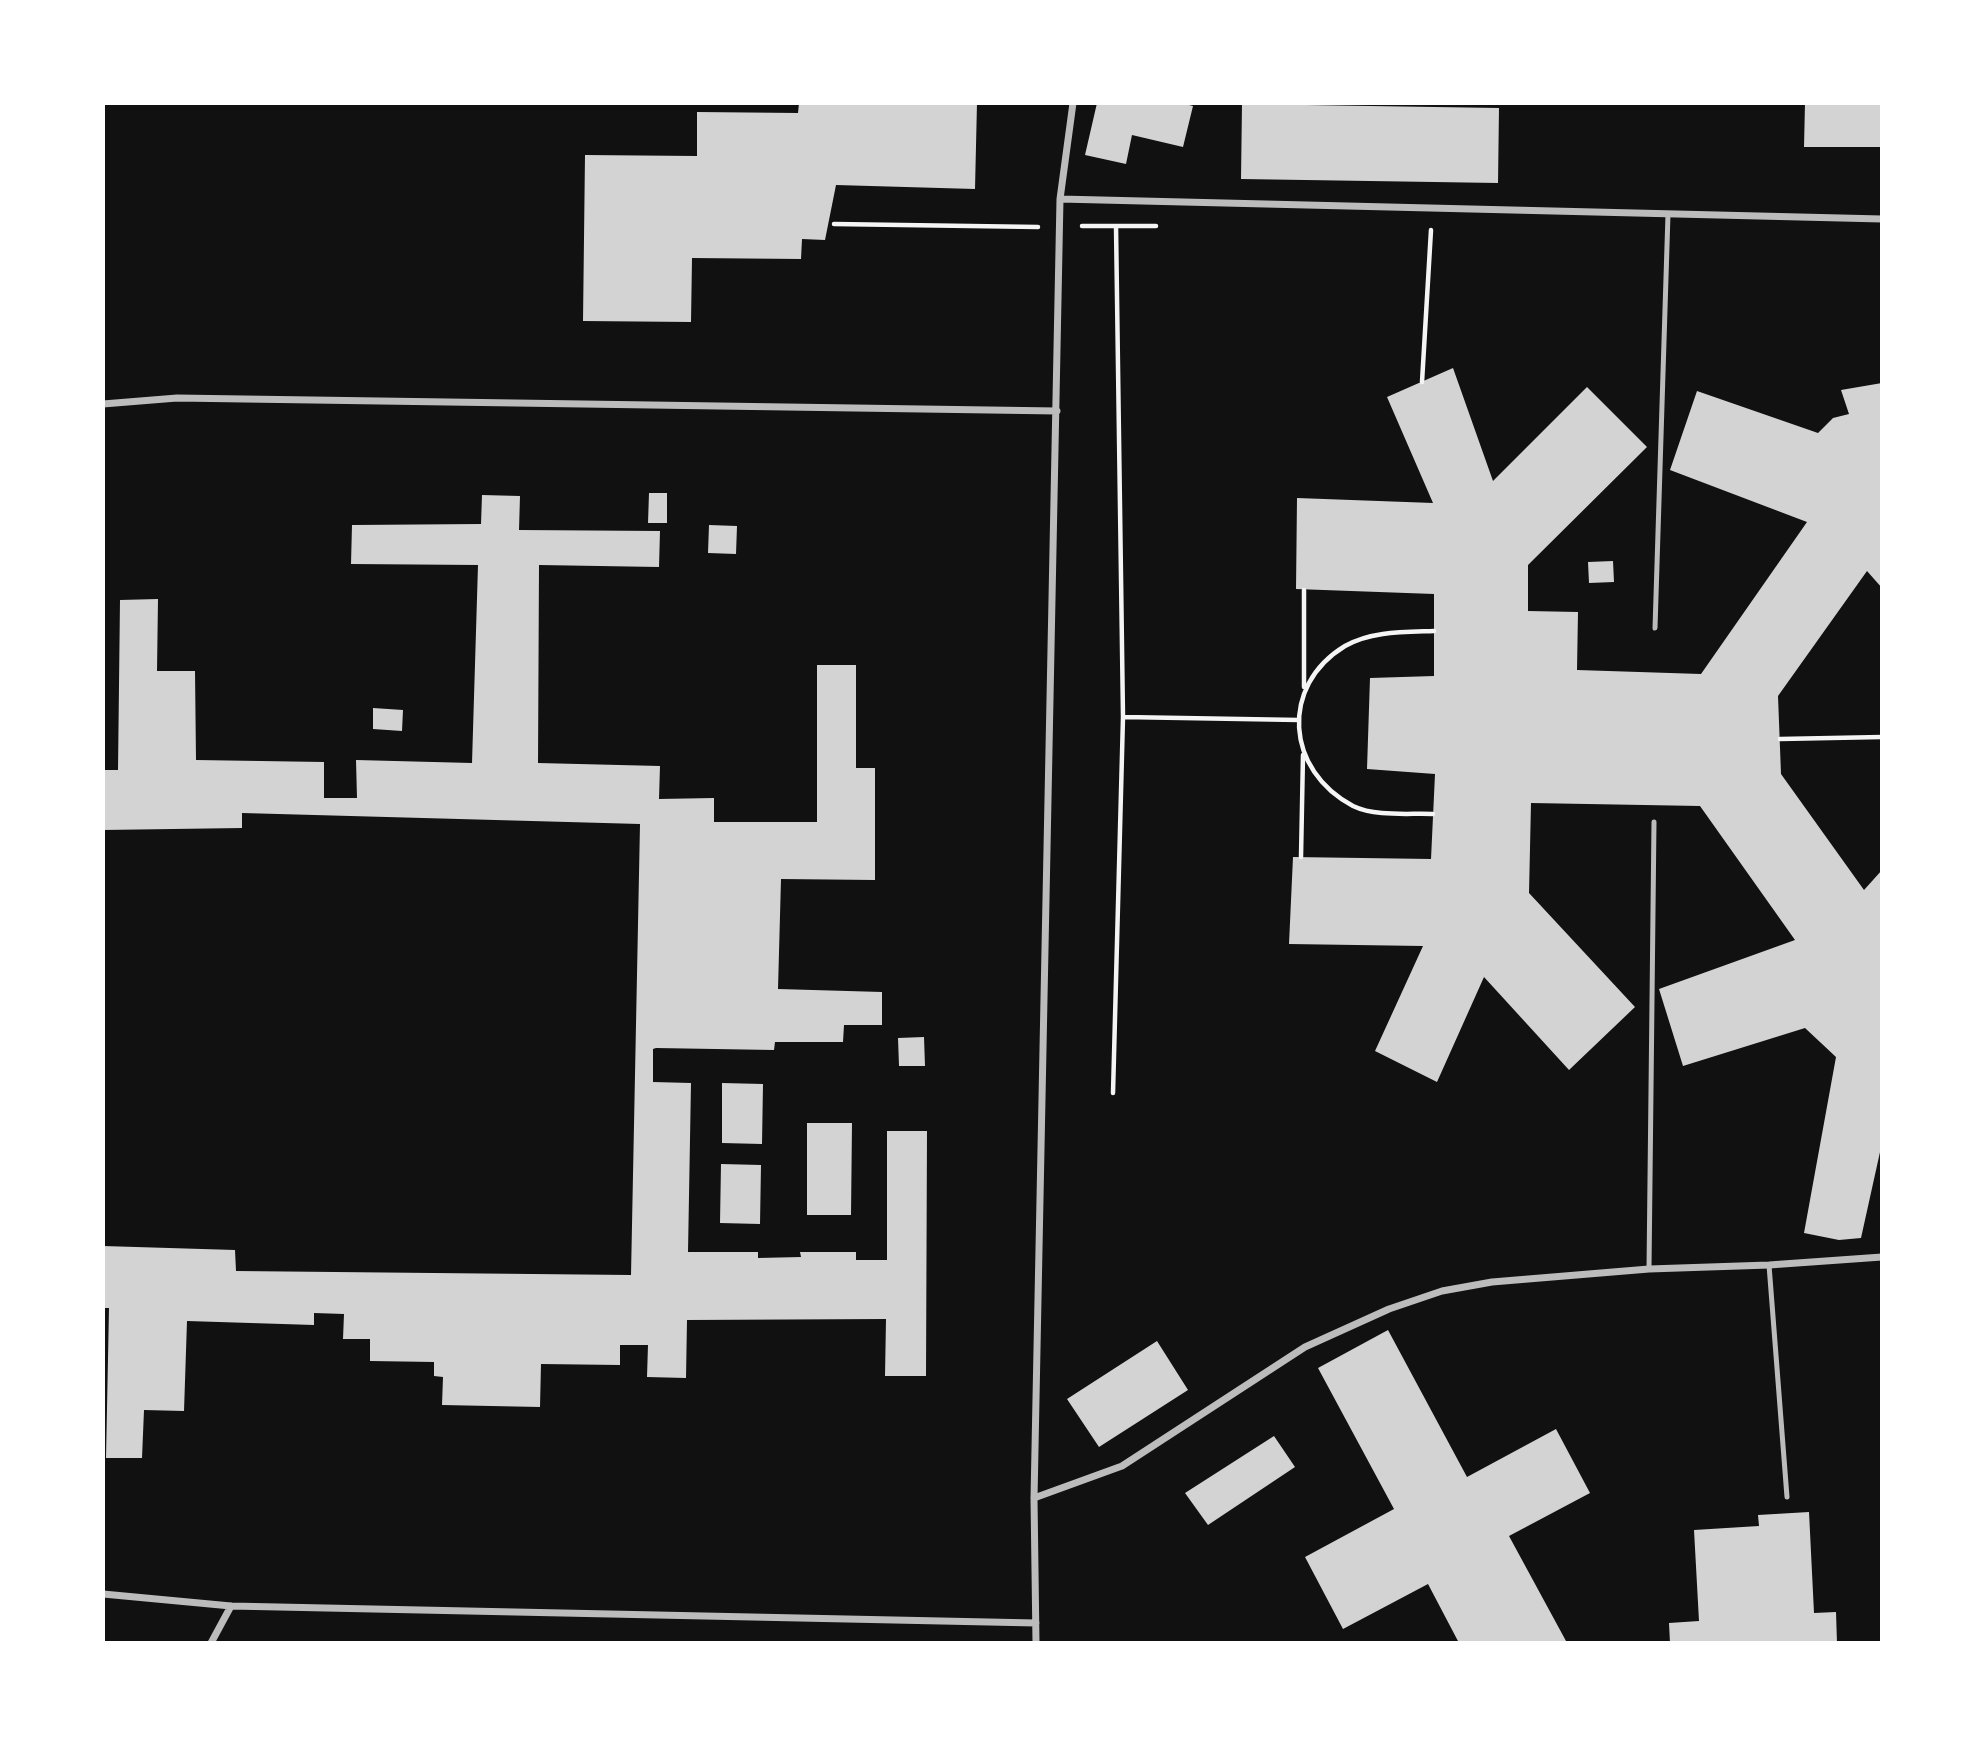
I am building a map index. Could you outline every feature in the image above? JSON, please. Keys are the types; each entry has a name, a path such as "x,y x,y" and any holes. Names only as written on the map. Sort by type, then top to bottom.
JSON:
{"street":[{"path":"1036,1643 1034,1498 1060,199 1073,103"},
{"path":"1060,199 1882,219"},
{"path":"103,404 177,398 1057,411"},
{"path":"1034,1498 1122,1465 1305,1347 1389,1309 1442,1291 1492,1282 1649,1269 1769,1265 1882,1257"},
{"path":"103,1594 231,1606 1036,1623"},
{"path":"211,1643 231,1606"}],"lane":[{"path":"1655,628 1668,214"},
{"path":"1649,1269 1654,822"},
{"path":"1769,1265 1787,1497"}],"path":[{"path":"834,224 1009,228 1157,226"},
{"path":"1113,1093 1123,717 1116,226"},
{"path":"1422,382 1431,229 1445,230"},
{"path":"1304,590 1304,693"},
{"path":"1301,857 1303,750 1299,720 1305,687 1323,665 1344,647 1366,637 1434,631"},
{"path":"1123,717 1299,720"},
{"path":"1780,739 1882,737"},
{"path":"1303,750 1308,764 1330,790 1354,807 1384,813 1433,814"}],"building":[{"path":"799,103 977,103 975,189 836,185 825,240 802,239 801,259 692,258 691,322 583,321 585,155 697,156 697,112 798,113"},
{"path":"1097,103 1181,103 1193,106 1183,147 1132,135 1126,164 1085,155"},
{"path":"1805,103 1882,103 1882,147 1804,147"},
{"path":"1242,104 1499,108 1498,183 1241,179"},
{"path":"1453,368 1493,481 1587,387 1647,447 1528,565 1528,611 1578,612 1577,670 1701,674 1807,522 1670,470 1697,391 1818,433 1833,418 1849,414 1841,390 1882,383 1882,588 1867,571 1778,696 1781,774 1864,890 1882,870 1882,1143 1861,1238 1839,1240 1804,1233 1836,1057 1805,1028 1683,1066 1659,989 1795,940 1700,806 1531,803 1529,893 1635,1007 1569,1070 1484,977 1437,1082 1375,1051 1423,946 1289,944 1293,857 1431,859 1435,774 1367,769 1370,678 1434,676 1434,594 1296,589 1297,498 1433,503 1387,397"},
{"path":"649,493 667,493 667,523 648,523"},
{"path":"482,495 520,496 519,530 660,531 659,567 539,565 538,763 660,766 659,799 714,798 714,822 817,822 817,665 856,665 856,768 875,768 875,880 781,879 778,989 882,992 882,1025 844,1025 843,1042 775,1042 774,1050 656,1048 653,1049 653,1082 691,1083 688,1252 758,1252 758,1258 801,1257 800,1252 856,1252 856,1260 887,1260 887,1131 927,1131 926,1376 885,1376 886,1319 687,1320 686,1378 647,1377 648,1345 620,1345 620,1365 541,1364 540,1407 442,1405 443,1377 434,1376 434,1362 370,1361 370,1339 343,1339 344,1314 314,1313 314,1325 187,1321 184,1411 144,1410 142,1458 106,1458 109,1308 103,1308 103,1246 235,1250 236,1271 631,1275 640,824 242,813 242,828 103,830 103,770 118,770 120,600 158,599 157,671 195,671 196,760 324,762 324,798 357,798 356,760 472,763 478,565 351,564 352,525 481,524"},
{"path":"709,525 737,526 736,554 708,553"},
{"path":"1613,561 1614,582 1589,583 1588,562"},
{"path":"373,708 403,710 402,731 373,729"},
{"path":"924,1037 925,1066 899,1066 898,1038"},
{"path":"722,1083 763,1084 762,1144 722,1143"},
{"path":"807,1123 852,1123 851,1215 807,1215"},
{"path":"721,1164 761,1165 760,1224 720,1223"},
{"path":"1388,1330 1467,1477 1556,1429 1590,1493 1509,1536 1566,1641 1563,1643 1459,1643 1428,1584 1343,1629 1305,1557 1394,1509 1318,1368"},
{"path":"1157,1341 1188,1390 1099,1447 1067,1399"},
{"path":"1274,1436 1295,1467 1208,1525 1185,1493"},
{"path":"1809,1512 1814,1613 1836,1612 1837,1643 1670,1643 1669,1623 1699,1621 1694,1530 1759,1526 1758,1515"}]}
